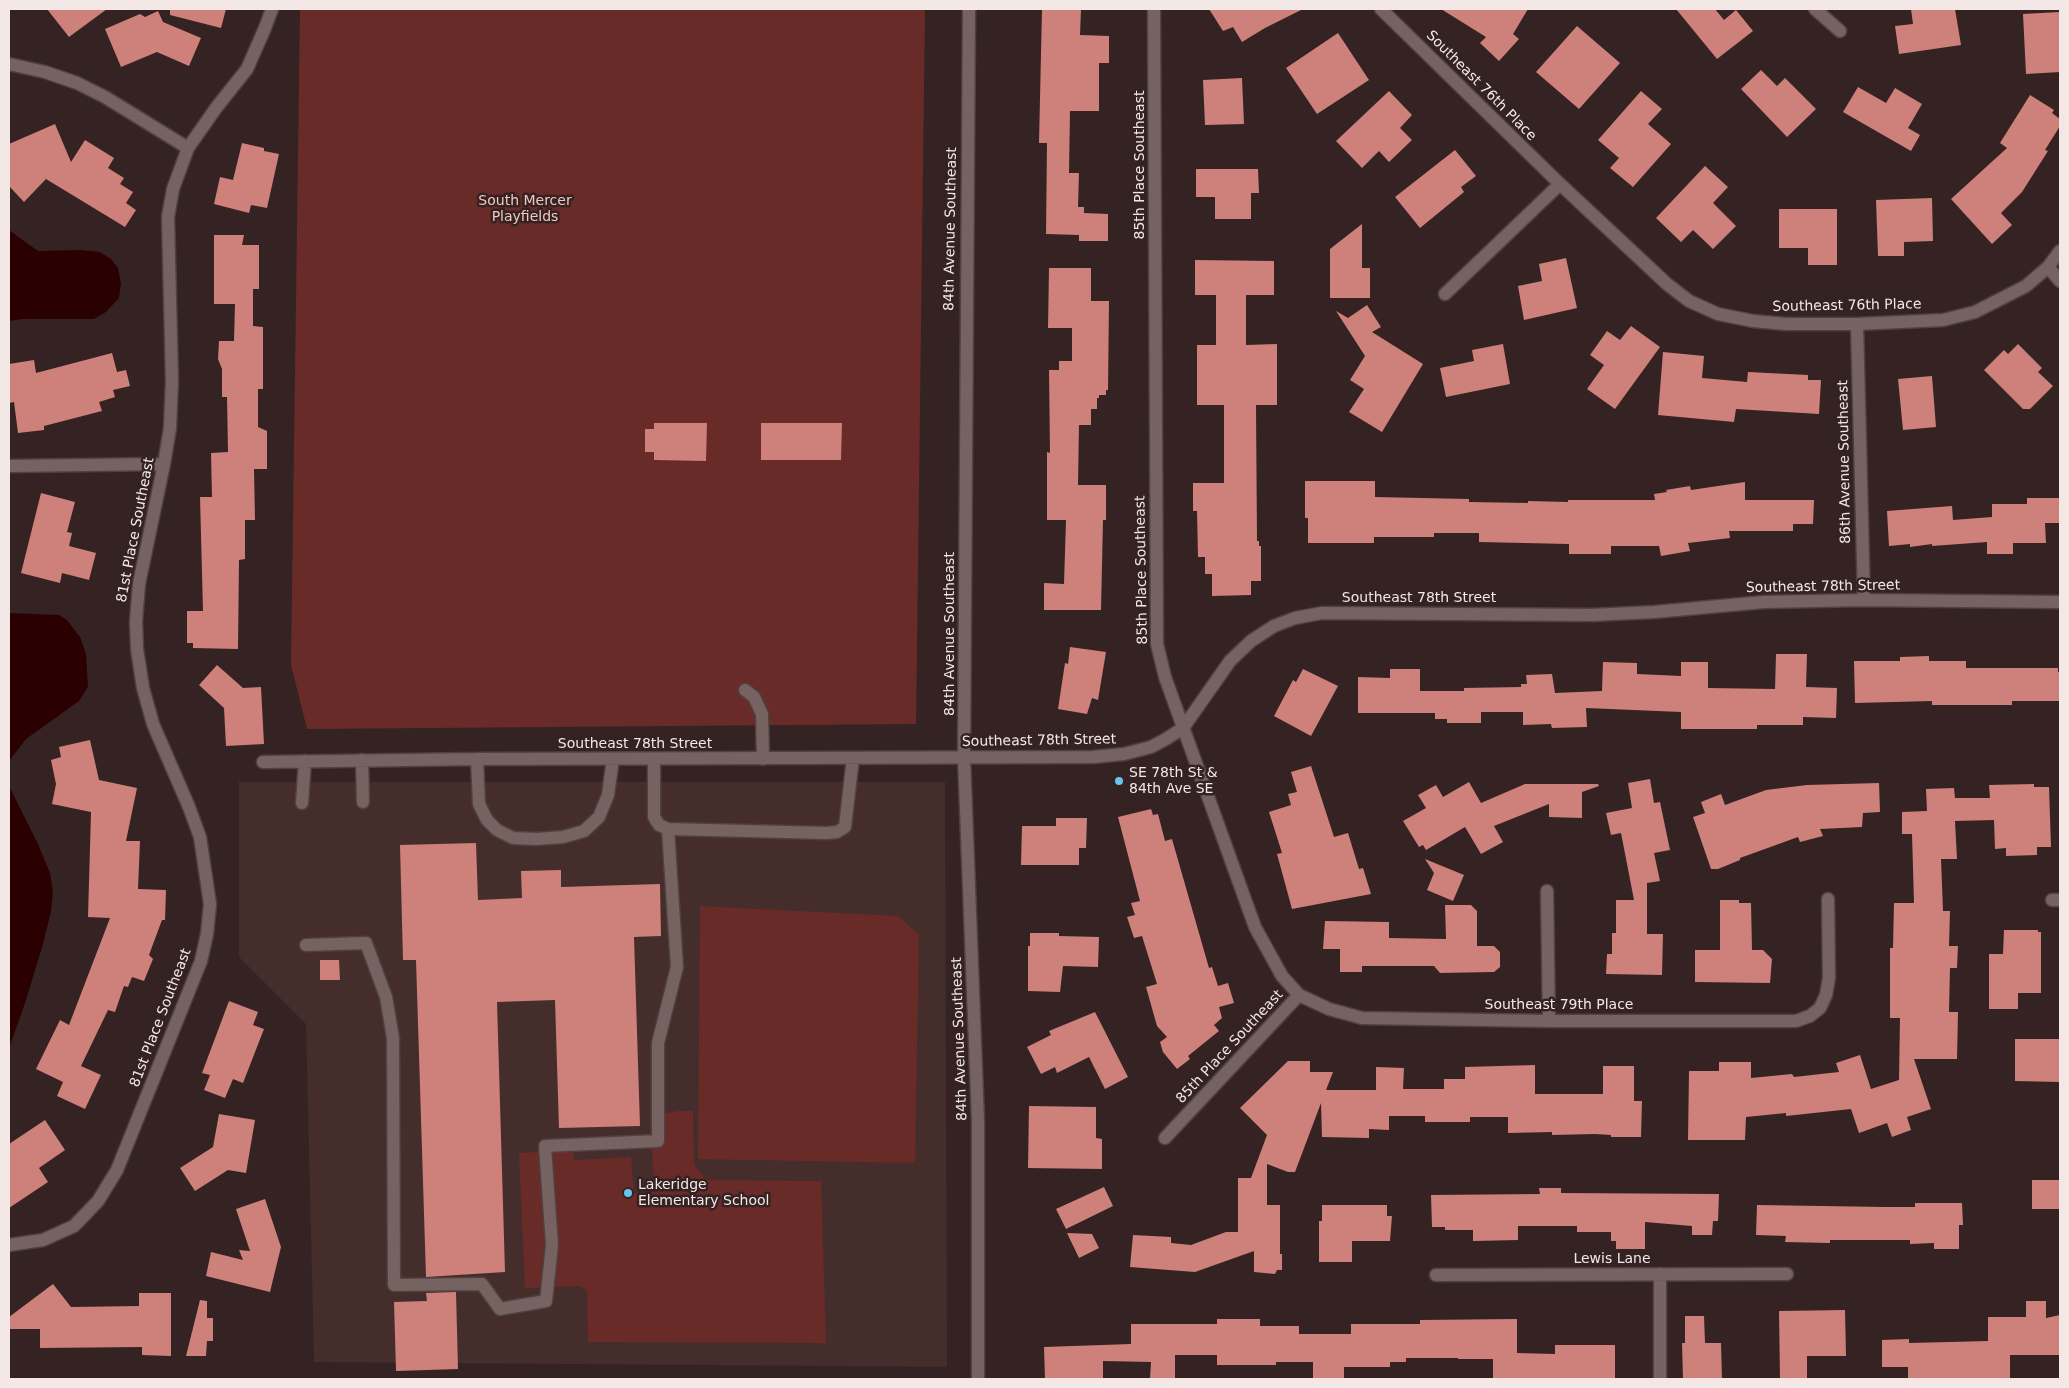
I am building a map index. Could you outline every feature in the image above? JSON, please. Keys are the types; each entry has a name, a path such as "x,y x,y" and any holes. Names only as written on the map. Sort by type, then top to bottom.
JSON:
{"street":[{"name":"81st Place Southeast","path":"9,1246 43,1240 74,1226 98,1201 117,1170 201,961 207,934 210,904 200,837 153,724 143,688 137,649 138,584 170,428 172,380 168,217 173,189 188,148 216,108 247,69 272,9"},
{"name":"84th Avenue Southeast","path":"968,9 964,757 978,1121 978,1379"},
{"name":"85th Place Southeast","path":"1154,9 1157,644 1165,676 1183,728 1255,927 1282,976 1299,995 1165,1138"},
{"name":"Southeast 76th Place","path":"1383,9 1560,184 1667,284 1690,301 1718,314 1753,321 1786,324 1857,324 1943,320 1975,312 2026,286 2048,267"},
{"path":"1816,9 1840,31"},
{"path":"9,64 45,72 77,83 105,96 188,148"},
{"path":"1445,294 1560,184"},
{"path":"2060,250 2048,267 2060,281"},
{"name":"86th Avenue Southeast","path":"1857,324 1864,600"},
{"path":"9,466 164,464"},
{"name":"Southeast 78th Street","path":"263,762 477,759 1092,757 1124,754 1151,747 1183,728 1230,661 1251,641 1274,626 1295,618 1322,613 1592,615 1654,612 1764,602 1864,600 2060,602"},
{"path":"745,690 754,697 762,714 763,759"},
{"path":"654,759 654,817 659,825 668,830 837,832 845,827 852,758"},
{"path":"477,759 478,804 487,820 497,830 514,838 536,840 563,837 584,830 600,817 608,794 612,759"},
{"path":"362,760 363,802"},
{"path":"302,803 305,761"},
{"path":"306,945 366,943 386,997 393,1038 394,1285 482,1284 500,1309 546,1301 552,1245 545,1146 658,1141 658,1043 677,968 668,830"},
{"path":"1548,891 1549,1021"},
{"name":"Southeast 79th Place","path":"1299,995 1328,1009 1362,1018 1549,1021 1796,1021 1810,1016 1820,1008 1826,995 1829,978 1828,899"},
{"path":"1660,1274 1660,1379"},
{"name":"Lewis Lane","path":"1436,1275 1788,1274"}],"shaded area":[{"path":"9,230 38,251 81,250 100,252 111,259 118,268 121,284 119,298 106,312 94,319 23,319 9,321"},
{"path":"9,613 59,615 67,620 80,637 86,654 88,687 79,701 26,739 9,761"},
{"name":"Lakeridge Elementary School","path":"239,782 945,782 947,1367 314,1362 306,1024 239,957"},
{"path":"9,786 50,873 53,892 51,911 43,944 9,1048"}],"green space":[{"name":"South Mercer Playfields","path":"300,9 925,9 916,724 307,729 291,665"},
{"path":"700,906 897,916 919,934 915,1163 698,1159"},
{"path":"678,1111 693,1111 694,1164 706,1180 821,1181 826,1343 588,1342 587,1290 579,1286 525,1288 519,1153 573,1150 574,1160 631,1157 634,1193 654,1192 651,1124 659,1115"}],"building":[{"path":"47,9 107,9 69,37"},
{"path":"170,9 226,9 221,28 170,15"},
{"path":"1042,9 1081,9 1080,35 1109,36 1109,63 1099,63 1099,111 1070,111 1069,173 1079,173 1078,207 1084,207 1084,213 1108,214 1108,241 1079,241 1079,235 1046,234 1047,143 1039,143"},
{"path":"1209,9 1303,9 1242,42 1233,27 1223,31"},
{"path":"1441,9 1528,9 1513,34 1519,39 1499,61 1480,43 1486,37"},
{"path":"1676,9 1715,9 1724,20 1736,10 1753,31 1717,59"},
{"path":"1911,9 1955,9 1961,45 1899,54 1895,26 1913,24"},
{"path":"158,11 163,22 201,38 189,66 157,52 121,67 105,29 140,14 145,17"},
{"path":"2060,12 2060,72 2026,74 2023,14"},
{"path":"1577,26 1620,63 1579,109 1536,72"},
{"path":"1338,33 1369,80 1317,114 1286,68"},
{"path":"1761,70 1777,86 1785,78 1816,109 1787,137 1741,89"},
{"path":"1242,78 1244,124 1205,125 1203,80"},
{"path":"1858,87 1886,103 1895,88 1922,104 1908,128 1920,135 1911,151 1843,112"},
{"path":"1389,91 1412,115 1400,128 1412,140 1389,162 1379,151 1362,168 1336,141"},
{"path":"1641,91 1662,109 1648,124 1671,144 1633,187 1610,168 1619,158 1598,140"},
{"path":"2030,95 2054,110 2052,113 2060,119 2060,126 2045,150 2048,151 2022,192 2001,213 2012,225 1992,244 1951,199 2007,148 2000,143"},
{"path":"55,124 71,162 85,140 114,158 108,168 124,178 120,184 133,192 126,203 136,210 125,227 46,179 24,202 9,186 9,144"},
{"path":"242,143 279,154 267,208 251,205 249,213 214,204 220,177 233,180"},
{"path":"1455,150 1476,176 1461,187 1464,192 1420,228 1395,197"},
{"path":"1705,166 1728,187 1713,203 1736,226 1713,249 1693,230 1681,242 1656,218"},
{"path":"1196,169 1258,169 1259,193 1251,193 1251,219 1215,219 1215,197 1196,197"},
{"path":"1932,198 1933,241 1904,242 1904,256 1878,256 1876,200"},
{"path":"1779,209 1837,209 1837,265 1808,265 1808,248 1779,248"},
{"path":"1362,224 1362,268 1370,268 1370,298 1330,298 1330,249"},
{"path":"214,235 244,235 242,245 259,245 259,289 253,289 253,326 263,327 263,389 258,389 258,427 267,431 267,469 254,469 255,520 245,520 245,559 239,560 238,649 193,648 193,643 187,643 187,611 203,611 200,497 212,497 211,453 228,452 227,397 222,397 222,369 218,359 219,341 234,341 235,304 214,304"},
{"path":"1566,258 1577,308 1524,320 1518,286 1542,281 1539,264"},
{"path":"1195,260 1274,261 1274,295 1246,295 1246,345 1277,344 1277,405 1256,405 1257,541 1259,541 1259,546 1261,546 1261,581 1251,581 1251,595 1212,596 1212,574 1205,574 1205,557 1198,557 1197,511 1193,511 1193,483 1224,483 1224,405 1197,405 1197,345 1216,345 1216,295 1195,295"},
{"path":"1049,268 1091,268 1091,301 1109,301 1108,390 1106,390 1106,395 1099,395 1099,398 1097,398 1097,409 1091,409 1091,425 1079,425 1078,485 1106,485 1106,520 1103,520 1101,610 1044,610 1044,583 1064,584 1066,520 1047,520 1047,452 1050,453 1049,370 1059,370 1059,361 1072,361 1072,328 1048,328"},
{"path":"1367,305 1381,327 1372,332 1423,364 1382,432 1349,412 1364,389 1350,380 1365,356 1336,311 1348,318"},
{"path":"1631,326 1660,347 1615,409 1587,389 1604,365 1590,355 1607,331 1620,340"},
{"path":"1503,344 1510,384 1446,397 1440,368 1474,361 1472,350"},
{"path":"2018,344 2042,368 2038,372 2053,386 2030,409 2023,409 1984,370 2004,350 2008,354"},
{"path":"1663,352 1704,356 1702,378 1747,382 1748,372 1808,375 1808,380 1821,380 1819,414 1736,409 1734,422 1658,415"},
{"path":"112,353 117,372 126,370 130,386 113,390 115,397 99,402 102,411 44,426 44,430 18,433 14,402 9,403 9,364 34,360 36,373"},
{"path":"1932,376 1936,427 1903,430 1898,379"},
{"path":"654,423 707,423 706,461 654,460 654,452 645,452 645,429 654,429"},
{"path":"761,423 842,423 841,460 761,460"},
{"path":"1305,481 1375,481 1375,497 1469,499 1469,502 1528,503 1528,501 1568,502 1568,500 1655,500 1654,494 1667,492 1666,490 1690,486 1691,490 1745,482 1745,500 1814,500 1813,524 1793,524 1793,531 1729,531 1730,538 1688,543 1690,551 1661,556 1659,546 1611,546 1611,554 1569,554 1569,544 1479,542 1479,533 1434,533 1434,537 1374,537 1374,543 1308,543 1308,518 1305,518"},
{"path":"41,493 75,502 67,532 72,533 69,546 96,553 89,580 62,573 60,583 21,573"},
{"path":"2027,498 2060,498 2060,523 2045,523 2046,543 2013,543 2013,554 1987,554 1987,542 1932,546 1932,544 1910,547 1910,544 1889,546 1887,511 1952,506 1953,520 1992,517 1992,504 2027,504"},
{"path":"1070,647 1106,652 1098,700 1092,698 1087,714 1058,709 1065,663 1068,664"},
{"path":"1776,654 1807,654 1806,687 1837,688 1836,718 1803,717 1803,725 1757,725 1757,729 1681,729 1681,712 1586,708 1587,727 1552,728 1551,724 1523,725 1523,712 1481,712 1481,723 1447,723 1447,719 1435,719 1435,713 1358,713 1358,677 1390,678 1390,669 1420,669 1420,691 1464,691 1464,688 1521,687 1521,684 1527,684 1526,675 1552,674 1555,693 1602,691 1603,662 1637,663 1637,674 1681,676 1681,662 1708,662 1708,688 1775,689"},
{"path":"1929,656 1929,661 1966,661 1966,668 2058,668 2058,672 2060,672 2060,701 2012,701 2012,705 1932,705 1932,701 1855,703 1854,661 1900,661 1900,657"},
{"path":"217,665 243,688 261,687 264,744 226,746 224,708 199,685"},
{"path":"1303,669 1338,686 1311,736 1274,716 1293,680 1296,682"},
{"path":"90,740 99,780 137,788 126,841 140,841 138,889 166,890 165,920 162,920 149,955 153,959 144,981 132,977 128,987 124,986 115,1012 108,1010 81,1066 101,1075 85,1109 57,1096 63,1082 36,1069 60,1020 69,1025 110,918 88,917 91,812 52,804 56,784 51,760 61,757 59,747"},
{"path":"1311,766 1334,837 1348,833 1359,869 1363,868 1371,894 1292,909 1277,854 1282,853 1269,812 1291,805 1288,794 1297,792 1291,772"},
{"path":"1650,779 1654,803 1660,802 1670,850 1654,853 1660,881 1647,883 1647,934 1663,934 1662,975 1606,974 1607,954 1612,954 1612,933 1616,933 1616,900 1634,900 1621,833 1611,835 1606,813 1632,808 1628,783"},
{"path":"1469,782 1481,803 1525,784 1598,784 1599,786 1582,792 1582,818 1549,817 1549,804 1494,826 1503,842 1481,854 1465,827 1426,850 1423,845 1419,847 1403,821 1426,808 1418,795 1436,785 1443,797"},
{"path":"1879,783 1880,812 1863,813 1862,827 1820,829 1823,836 1800,842 1798,837 1740,858 1740,860 1718,869 1711,869 1693,817 1705,813 1701,802 1721,794 1725,805 1766,790 1807,785"},
{"path":"2034,784 2034,787 2049,787 2051,847 2037,847 2037,855 2006,856 2006,848 1995,849 1994,820 1955,821 1957,859 1941,859 1943,911 1950,911 1949,946 1958,946 1957,968 1950,968 1949,1012 1958,1012 1957,1059 1914,1059 1931,1109 1907,1117 1911,1130 1892,1137 1887,1123 1859,1133 1851,1109 1786,1116 1786,1113 1746,1117 1745,1140 1688,1140 1689,1071 1719,1071 1719,1062 1751,1062 1751,1078 1792,1074 1794,1077 1839,1072 1836,1063 1860,1055 1871,1089 1899,1080 1900,1018 1890,1018 1890,948 1893,948 1894,903 1914,903 1912,834 1902,834 1902,812 1927,811 1926,789 1954,788 1955,798 1990,798 1989,785"},
{"path":"1151,809 1153,815 1158,814 1165,841 1172,839 1209,968 1212,967 1218,986 1228,983 1234,1003 1219,1007 1222,1018 1214,1025 1219,1031 1188,1056 1190,1059 1177,1069 1163,1052 1160,1042 1167,1037 1157,1026 1146,987 1157,984 1142,936 1134,938 1127,917 1135,915 1131,903 1140,901 1118,817"},
{"path":"1056,818 1087,818 1086,848 1079,848 1079,865 1021,865 1022,826 1056,826"},
{"path":"476,843 478,900 522,898 521,871 561,870 561,887 660,884 661,936 634,937 640,1126 559,1128 555,1000 497,1002 505,1272 426,1277 416,960 403,960 400,845"},
{"path":"1425,859 1464,875 1453,901 1427,890 1434,873"},
{"path":"1720,900 1739,900 1739,903 1751,903 1752,950 1763,950 1772,959 1770,983 1695,982 1695,950 1720,950"},
{"path":"1445,905 1471,905 1477,911 1477,946 1494,946 1500,952 1500,967 1494,972 1440,973 1434,966 1362,966 1362,972 1340,972 1340,949 1323,949 1325,921 1389,922 1389,938 1446,939"},
{"path":"2004,930 2038,930 2038,932 2041,932 2041,993 2018,993 2018,1009 1989,1009 1989,954 2003,954"},
{"path":"1030,933 1059,933 1059,936 1099,937 1098,967 1063,966 1060,992 1028,991 1028,946 1030,946"},
{"path":"320,960 339,960 340,980 320,980"},
{"path":"229,1001 258,1012 253,1025 264,1029 243,1083 233,1079 225,1098 204,1090 210,1075 202,1073"},
{"path":"1095,1012 1128,1077 1105,1089 1089,1057 1057,1073 1055,1067 1041,1074 1027,1047 1051,1035 1049,1031"},
{"path":"2015,1039 2060,1039 2060,1082 2015,1081"},
{"path":"1288,1061 1310,1061 1310,1072 1333,1072 1326,1090 1376,1090 1376,1067 1404,1068 1403,1089 1444,1089 1444,1079 1465,1079 1465,1067 1535,1065 1535,1094 1603,1094 1603,1066 1634,1066 1634,1101 1642,1101 1641,1137 1611,1137 1611,1135 1595,1134 1552,1135 1552,1132 1508,1133 1508,1117 1470,1117 1470,1122 1425,1122 1425,1116 1389,1116 1389,1130 1369,1129 1369,1138 1322,1137 1321,1103 1295,1172 1288,1172 1267,1164 1267,1205 1280,1205 1280,1254 1282,1254 1282,1270 1277,1270 1275,1274 1254,1272 1254,1251 1195,1272 1130,1267 1133,1235 1171,1237 1171,1243 1191,1245 1226,1232 1238,1232 1238,1178 1251,1178 1267,1135 1240,1108"},
{"path":"1029,1106 1096,1107 1096,1138 1102,1139 1102,1169 1028,1168"},
{"path":"219,1114 255,1120 246,1173 228,1170 195,1191 180,1168 213,1147"},
{"path":"45,1120 65,1150 39,1168 48,1182 9,1208 9,1144"},
{"path":"2032,1180 2060,1180 2060,1209 2032,1209"},
{"path":"1104,1187 1113,1206 1066,1229 1056,1209"},
{"path":"1539,1188 1561,1188 1561,1193 1719,1194 1718,1221 1713,1221 1712,1235 1692,1235 1692,1226 1645,1222 1645,1249 1616,1249 1616,1241 1611,1241 1611,1232 1577,1232 1577,1226 1518,1226 1518,1240 1473,1241 1473,1230 1445,1230 1445,1227 1432,1227 1431,1195 1540,1194"},
{"path":"265,1199 281,1247 270,1292 206,1276 211,1252 243,1260 239,1250 250,1251 236,1209"},
{"path":"1915,1203 1962,1203 1963,1225 1959,1225 1959,1249 1934,1249 1934,1243 1910,1244 1910,1240 1830,1240 1830,1243 1785,1242 1786,1236 1756,1235 1757,1205 1915,1207"},
{"path":"1322,1205 1387,1205 1387,1216 1392,1216 1390,1241 1352,1241 1352,1262 1319,1262 1319,1221 1322,1221"},
{"path":"1067,1233 1092,1234 1099,1248 1079,1258"},
{"path":"53,1284 71,1307 139,1306 139,1293 171,1293 171,1356 142,1355 142,1347 40,1348 40,1329 9,1329 9,1317"},
{"path":"456,1292 458,1369 396,1371 394,1302 427,1301 426,1293"},
{"path":"200,1300 207,1301 207,1318 213,1318 213,1341 207,1341 206,1356 186,1356"},
{"path":"2026,1301 2046,1301 2046,1318 2060,1315 2060,1355 2010,1355 2010,1379 1908,1379 1908,1367 1882,1367 1882,1340 1909,1339 1909,1343 1988,1341 1988,1317 2026,1317"},
{"path":"1845,1310 1846,1356 1807,1356 1807,1379 1780,1379 1779,1311"},
{"path":"1685,1316 1704,1316 1705,1343 1721,1343 1722,1379 1683,1379 1682,1343 1685,1343"},
{"path":"1217,1319 1260,1319 1260,1326 1299,1326 1299,1334 1351,1334 1351,1324 1420,1324 1420,1320 1517,1319 1517,1353 1555,1354 1555,1345 1615,1345 1615,1379 1493,1379 1493,1359 1406,1358 1406,1362 1390,1362 1390,1367 1344,1367 1344,1379 1313,1379 1313,1362 1276,1362 1276,1365 1217,1365 1217,1355 1175,1355 1175,1379 1150,1379 1151,1362 1103,1361 1103,1379 1045,1379 1044,1347 1131,1344 1131,1324 1217,1324"}],"place":[{"name":"SE 78th St & 84th Ave SE","path":"1119,781"},
{"name":"Lakeridge Elementary School","path":"628,1193"}]}
